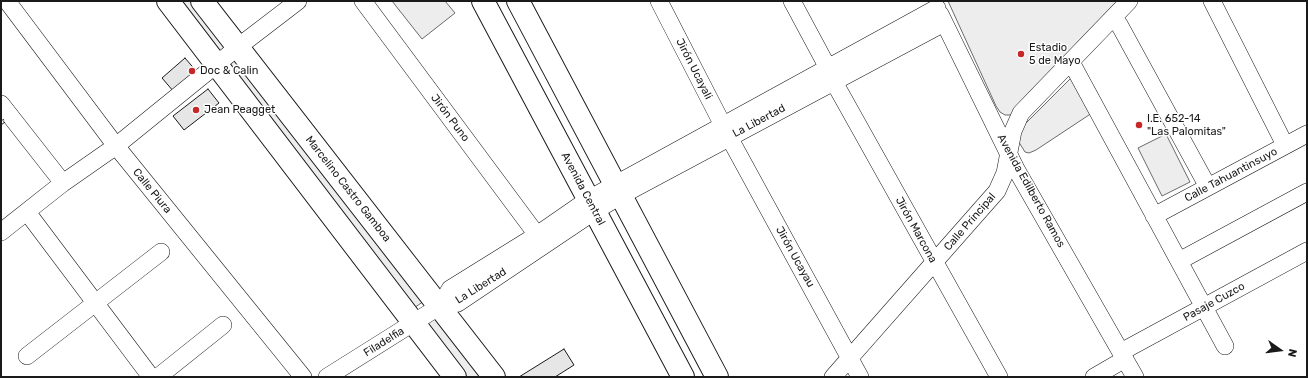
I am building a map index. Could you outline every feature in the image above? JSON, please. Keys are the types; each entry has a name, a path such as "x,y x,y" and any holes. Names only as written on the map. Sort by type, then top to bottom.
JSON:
{"main road":[{"path":"168,1 454,377"},
{"name":"Marcelino Castro Gamboa","path":"202,1 494,377"},
{"name":"Avenida Central","path":"482,1 683,377"},
{"path":"518,1 619,189 717,377"}],"street":[{"name":"Calle Piura","path":"7,1 116,146 303,377"},
{"path":"1,232 63,184 116,146 238,47 298,1"},
{"name":"Jirón Puno","path":"363,1 538,235"},
{"name":"Jirón Ucayali","path":"659,1 726,131"},
{"name":"Jirón Marcona","path":"792,1 831,75 999,377"},
{"name":"Calle Principal","path":"833,377 851,359 997,191 1005,173 1013,131 1021,113 1129,1"},
{"path":"1212,1 1285,146"},
{"name":"La Libertad","path":"831,75 935,4"},
{"name":"Avenida Edilberto Ramos","path":"935,4 1020,176 1135,377"},
{"path":"1114,17 1208,186"},
{"name":"La Libertad","path":"440,306 450,289 538,235 619,189 831,75 944,23"},
{"path":"1071,62 1225,346"},
{"path":"1,104 63,184"},
{"name":"Jirón Ucayau","path":"726,131 860,377"},
{"name":"Calle Tahuantinsuyo","path":"1154,216 1307,134"},
{"path":"1179,260 1307,192"},
{"name":"La Libertad","path":"440,306 458,303 592,205"},
{"path":"27,212 151,377"},
{"name":"Pasaje Cuzco","path":"1094,377 1123,356 1204,307 1307,251"},
{"path":"27,356 161,252"},
{"name":"Filadelfia","path":"327,377 414,324 440,306"},
{"path":"158,377 223,325"}],"shaded area":[{"path":"172,1 196,1 229,44 219,55"},
{"path":"392,1 445,1 455,13 422,39"},
{"name":"Estadio 5 de Mayo","path":"948,1 1119,1 1012,115 1005,115 1000,112 996,106"},
{"path":"235,55 424,301 414,308 225,63"},
{"path":"1072,77 1092,113 1036,150 1029,153 1025,152 1017,139 1018,131"},
{"path":"1166,134 1190,182 1162,196 1138,148"},
{"path":"434,315 485,377 461,377 423,328"}],"building":[{"path":"185,58 197,72 174,92 162,78"},
{"name":"Jean Peagget","path":"208,89 219,103 184,130 173,116"},
{"path":"564,349 574,365 555,377 519,377"}],"fence":[{"path":"1,125 5,122 3,119"}],"place":[{"name":"Estadio 5 de Mayo","path":"1021,54"},
{"name":"Doc & Calin","path":"192,71"},
{"name":"Jean Peagget","path":"196,110"},
{"name":"I.E. 652-14 \"Las Palomitas\"","path":"1139,125"}]}
